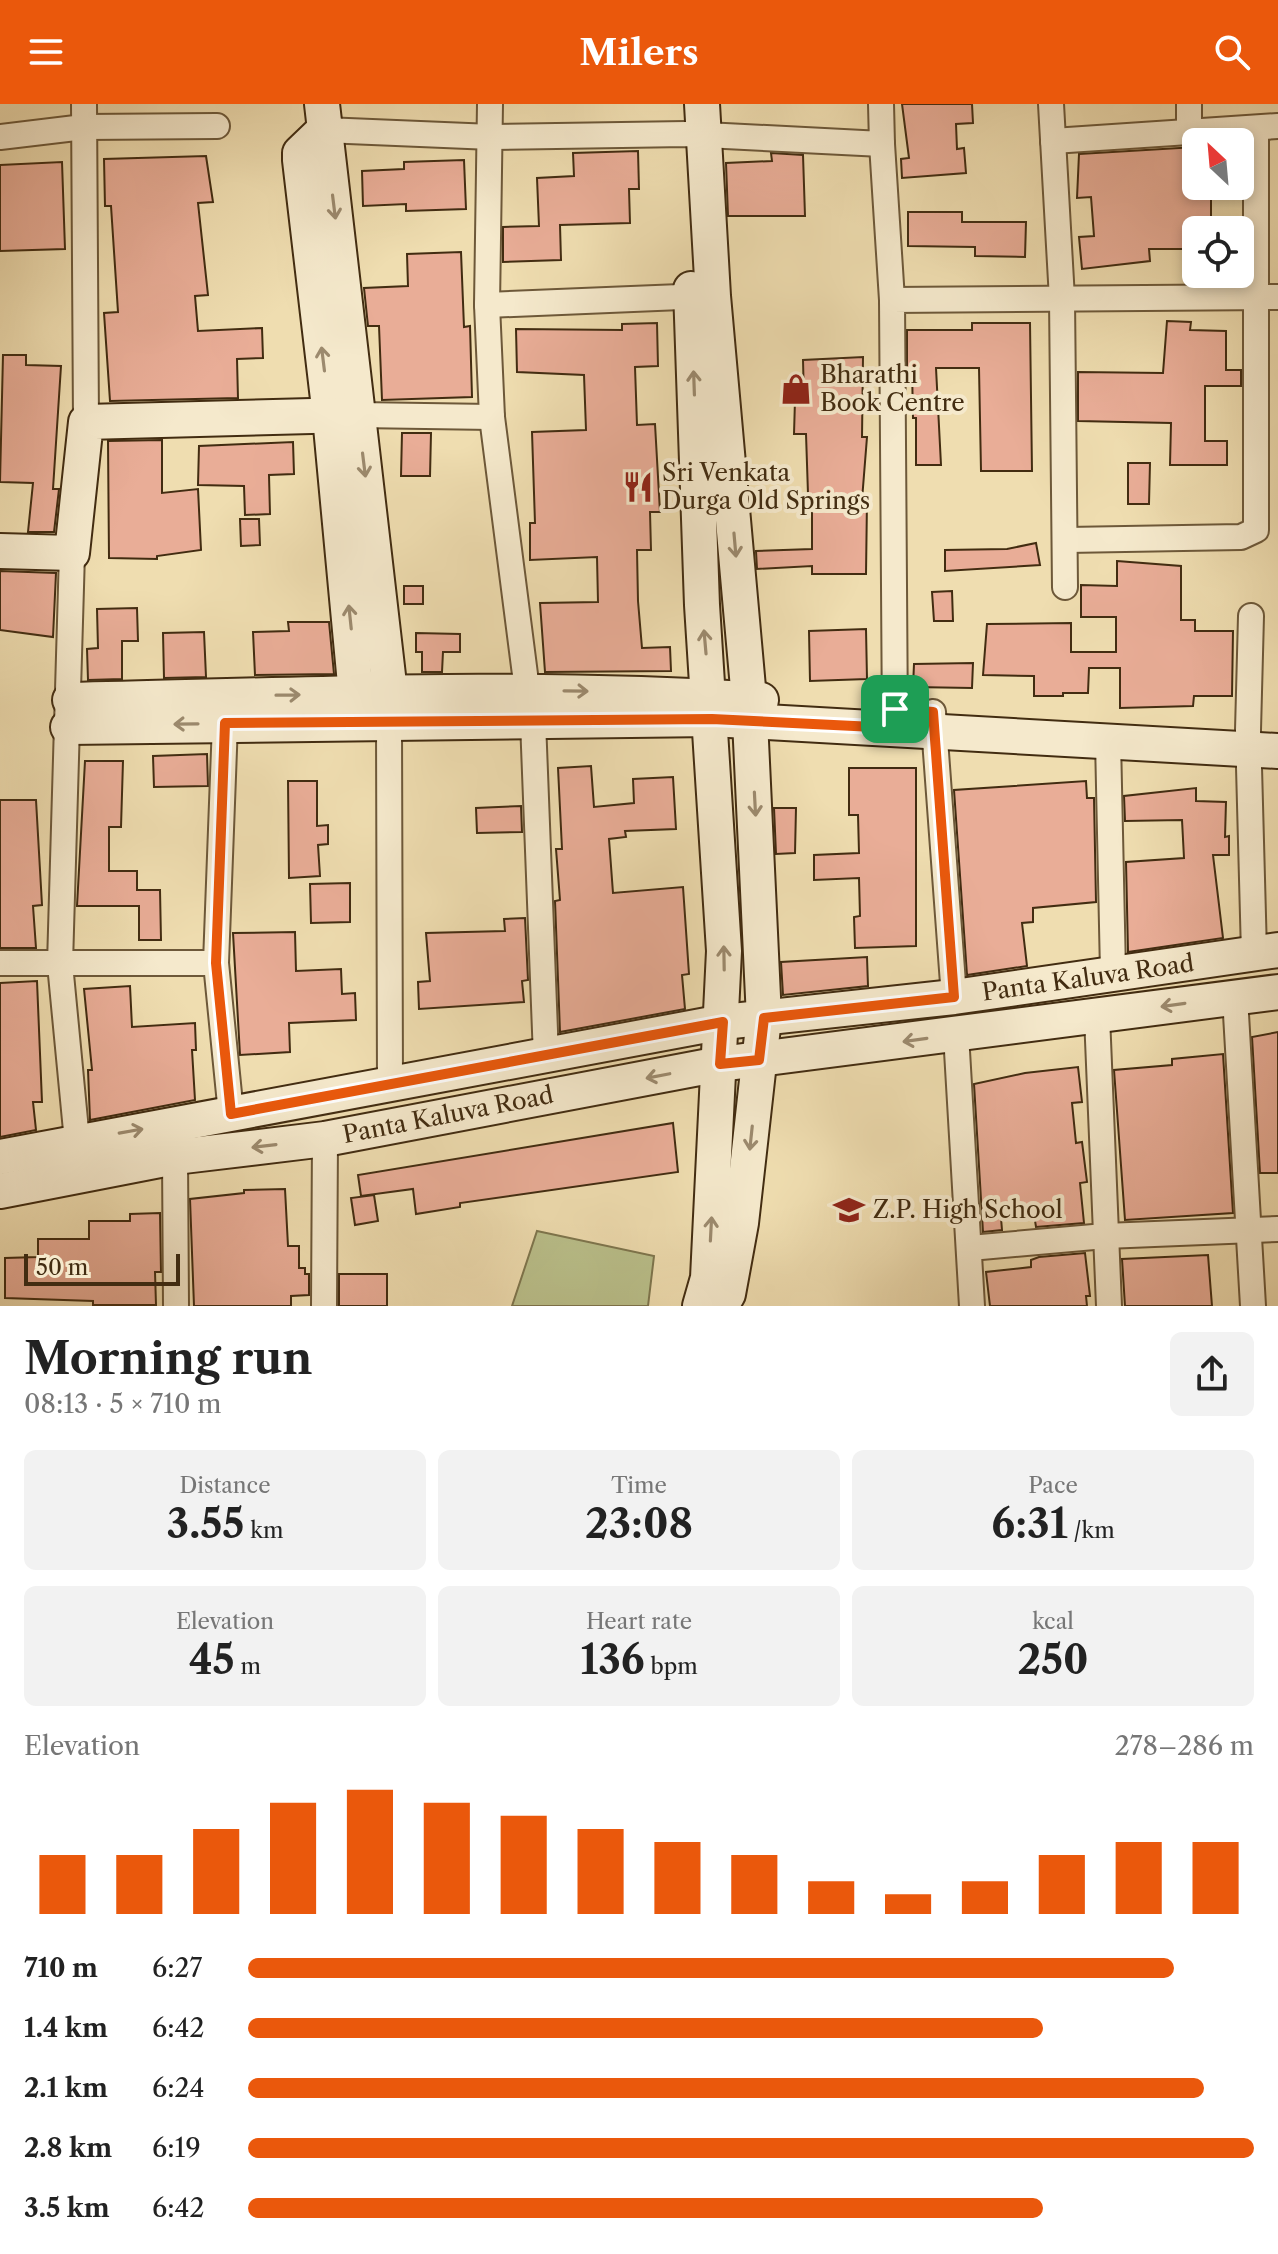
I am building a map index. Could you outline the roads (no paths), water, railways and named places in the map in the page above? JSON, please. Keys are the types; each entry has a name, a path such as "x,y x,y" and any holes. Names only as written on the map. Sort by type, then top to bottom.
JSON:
{"street":[{"path":"490,104 492,137 487,305 492,417 530,705 546,1057"},
{"path":"881,104 892,300 895,719"},
{"path":"1051,104 1062,299 1067,540 1065,587"},
{"path":"1189,104 1189,128"},
{"path":"77,1141 60,964 72,553 86,422 84,115"},
{"path":"0,137 84,115 217,126"},
{"path":"390,1086 374,708 344,415 300,153 323,117 492,137 694,120 882,144"},
{"path":"694,120 702,297 702,605 711,707 724,951 723,1022 708,1278 700,1306"},
{"path":"1067,540 1241,537 1256,530 1267,297 1267,127"},
{"path":"1053,141 1182,132"},
{"path":"487,305 702,297"},
{"path":"702,297 750,710 764,1018 741,1223 728,1294 721,1306"},
{"path":"892,300 1267,297"},
{"path":"86,422 344,415 492,417"},
{"path":"0,551 72,553"},
{"path":"1251,616 1263,740 1266,951"},
{"path":"69,714 530,705 711,707 1263,740"},
{"path":"69,714 225,723 374,708"},
{"path":"934,721 1108,740 1263,740"},
{"path":"934,721 954,997"},
{"path":"225,723 216,963 231,1114"},
{"path":"1108,740 1113,972"},
{"name":"Panta Kaluva Road","path":"0,1157 723,1022 954,997 1113,972 1222,960 1266,951"},
{"path":"0,963 216,963"},
{"name":"Panta Kaluva Road","path":"0,1191 175,1157 325,1139 720,1064 1278,992"},
{"path":"1235,997 1253,1306"},
{"path":"1097,1016 1109,1306"},
{"path":"956,1034 972,1306"},
{"path":"324,1306 325,1139"},
{"path":"175,1157 176,1306"},
{"path":"970,1248 1105,1236 1278,1229"}],"place":[{"name":"Bharathi Book Centre","path":"796,389"},
{"name":"Sri Venkata Durga Old Springs","path":"638,487"},
{"name":"Z.P. High School","path":"849,1210"}]}
